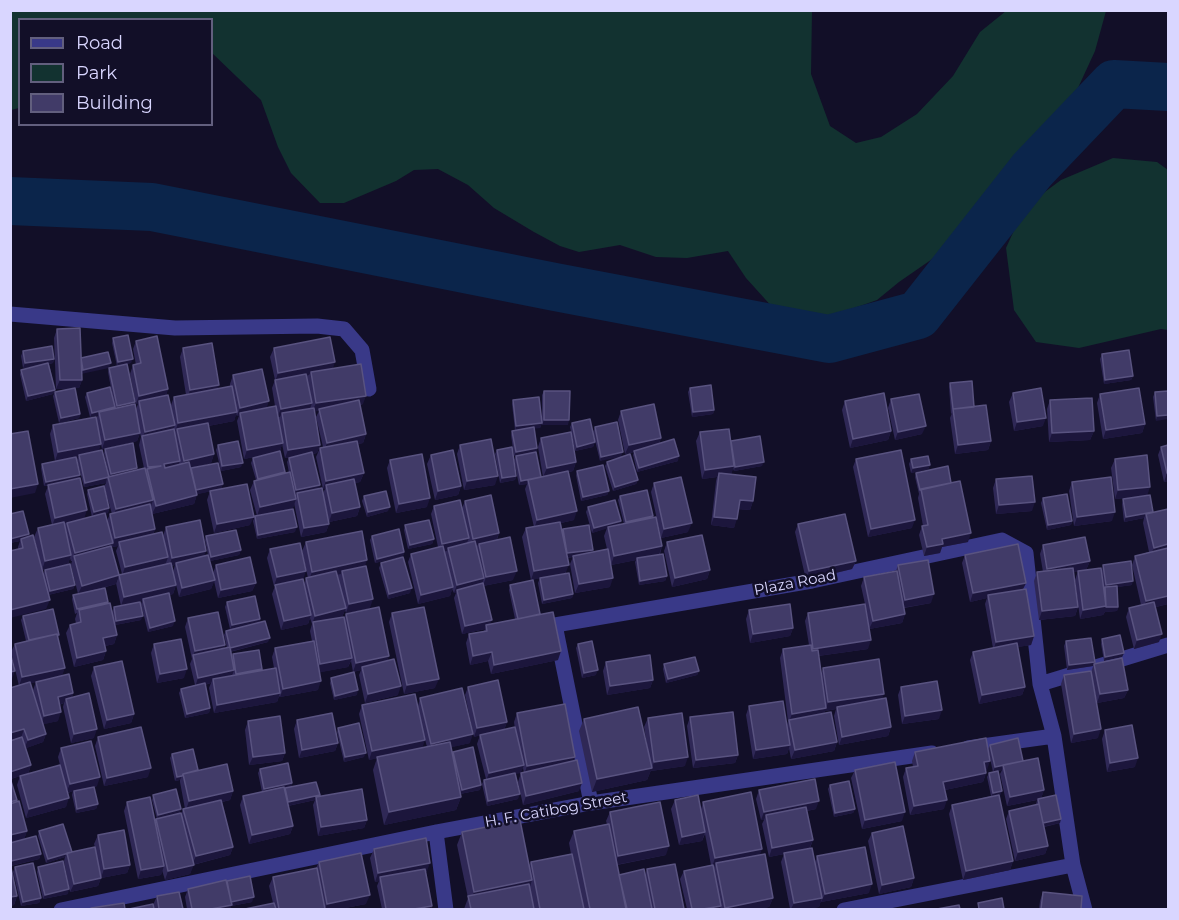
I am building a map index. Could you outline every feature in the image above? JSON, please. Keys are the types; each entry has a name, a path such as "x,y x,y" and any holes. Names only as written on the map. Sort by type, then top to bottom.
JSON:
{"street":[{"path":"10,314 176,328 318,326 344,329 362,350 369,389"},
{"name":"Plaza Road","path":"591,802 555,625 812,581 1002,540 1026,553 1040,684 1054,736 1073,865 1085,909"},
{"path":"1040,684 1168,645"},
{"name":"H. F. Catibog Street","path":"62,909 591,802 1054,736"},
{"path":"436,832 446,909"},
{"path":"844,909 1073,865"}],"green space":[{"path":"11,11 812,11 811,74 830,126 856,143 881,137 917,114 953,76 980,32 1006,11 1106,11 1095,51 1077,90 1039,130 966,226 938,255 877,300 829,317 806,319 774,309 746,278 728,251 687,258 656,257 620,245 579,252 560,246 534,232 494,208 468,185 438,169 414,170 396,181 344,203 320,203 291,173 278,147 261,100 213,54 213,18 18,18 18,108 11,110"},
{"path":"1113,158 1157,162 1168,170 1168,330 1161,329 1079,348 1036,342 1014,310 1006,248 1020,217 1042,194 1061,180"}],"building":[{"path":"80,328 82,380 60,380 57,329"},
{"path":"128,335 133,359 118,362 113,338"},
{"path":"157,336 168,389 139,396 133,365 141,363 136,341"},
{"path":"330,337 335,362 278,373 274,348"},
{"path":"212,343 219,385 190,390 183,348"},
{"path":"52,346 54,359 25,363 23,351"},
{"path":"1129,350 1133,376 1105,380 1102,354"},
{"path":"108,352 111,363 83,370 81,358"},
{"path":"48,363 55,390 28,396 21,370"},
{"path":"127,364 135,402 117,406 109,368"},
{"path":"361,364 366,396 316,403 311,372"},
{"path":"262,369 269,401 240,408 233,375"},
{"path":"306,374 312,403 281,409 275,380"},
{"path":"972,381 974,407 953,409 950,383"},
{"path":"711,385 714,410 693,412 690,388"},
{"path":"232,386 237,412 178,423 174,397"},
{"path":"110,387 115,407 92,413 87,393"},
{"path":"75,388 80,414 61,418 55,392"},
{"path":"1041,388 1046,418 1017,422 1013,393"},
{"path":"1139,388 1145,424 1106,430 1100,394"},
{"path":"544,391 570,391 569,420 544,420"},
{"path":"1168,391 1168,415 1157,416 1155,392"},
{"path":"884,393 891,431 853,439 845,401"},
{"path":"919,394 926,426 898,432 891,399"},
{"path":"168,395 175,425 145,432 139,401"},
{"path":"539,397 542,423 516,426 513,400"},
{"path":"1092,398 1094,431 1052,433 1050,400"},
{"path":"359,400 366,434 327,443 319,409"},
{"path":"135,404 140,433 105,440 99,412"},
{"path":"654,404 661,438 629,445 621,411"},
{"path":"986,405 991,441 958,445 953,409"},
{"path":"276,406 283,443 247,450 240,413"},
{"path":"314,408 320,445 288,450 282,413"},
{"path":"96,417 101,444 58,452 53,425"},
{"path":"590,419 595,442 577,447 572,423"},
{"path":"617,422 623,452 601,457 595,427"},
{"path":"208,423 214,454 184,461 177,429"},
{"path":"534,427 537,448 516,452 512,431"},
{"path":"174,429 180,461 164,464 165,468 189,462 197,495 156,506 147,469 161,466 148,467 142,436"},
{"path":"729,429 734,466 705,470 700,432"},
{"path":"28,431 38,484 10,489 10,434"},
{"path":"571,432 576,462 547,468 541,438"},
{"path":"760,436 764,462 735,467 731,441"},
{"path":"491,439 498,476 467,481 460,445"},
{"path":"674,439 679,456 639,468 634,451"},
{"path":"238,441 243,463 222,466 218,445"},
{"path":"357,441 364,473 326,481 320,448"},
{"path":"133,443 137,468 111,474 105,449"},
{"path":"1168,445 1168,473 1167,473 1161,447"},
{"path":"512,447 516,476 502,478 497,450"},
{"path":"102,450 109,477 85,483 79,455"},
{"path":"453,450 461,486 438,491 431,455"},
{"path":"901,450 915,520 871,529 856,459"},
{"path":"280,451 285,472 258,479 253,458"},
{"path":"312,452 320,485 296,490 289,458"},
{"path":"536,452 541,477 521,481 516,456"},
{"path":"422,454 430,498 399,504 390,460"},
{"path":"630,454 638,480 615,487 607,462"},
{"path":"1147,455 1150,487 1118,490 1115,459"},
{"path":"928,456 930,465 913,468 911,459"},
{"path":"76,457 80,475 46,482 42,464"},
{"path":"218,463 223,484 196,490 191,468"},
{"path":"603,465 609,491 583,497 577,471"},
{"path":"948,466 951,483 920,490 916,473"},
{"path":"145,468 153,500 116,509 108,477"},
{"path":"568,471 577,511 537,520 528,480"},
{"path":"290,472 296,499 260,507 254,481"},
{"path":"719,473 756,477 753,501 740,500 737,519 714,517"},
{"path":"1032,476 1035,502 999,505 996,479"},
{"path":"681,477 692,523 664,529 654,483"},
{"path":"1111,477 1115,512 1077,517 1072,482"},
{"path":"80,478 87,510 55,518 48,485"},
{"path":"354,479 360,507 332,513 326,485"},
{"path":"960,481 971,533 942,539 943,544 927,547 922,526 928,525 921,489"},
{"path":"247,484 254,517 217,524 210,491"},
{"path":"104,486 109,508 94,512 88,490"},
{"path":"322,488 329,524 304,528 297,493"},
{"path":"647,490 653,516 626,522 620,496"},
{"path":"386,491 390,507 368,512 364,496"},
{"path":"1067,494 1072,521 1048,525 1043,498"},
{"path":"491,495 499,533 473,539 465,501"},
{"path":"1150,495 1153,512 1126,517 1123,499"},
{"path":"460,500 469,538 442,544 434,506"},
{"path":"615,500 621,521 594,528 588,507"},
{"path":"150,504 155,529 115,538 110,514"},
{"path":"293,509 297,527 258,535 255,516"},
{"path":"1168,509 1168,544 1154,548 1146,514"},
{"path":"23,511 29,534 10,539 10,514"},
{"path":"105,513 113,543 75,553 67,523"},
{"path":"845,514 856,561 809,571 798,524"},
{"path":"656,517 662,546 614,556 608,527"},
{"path":"200,520 206,551 172,558 166,527"},
{"path":"429,520 434,539 410,545 405,525"},
{"path":"64,522 71,555 45,561 38,528"},
{"path":"560,522 569,565 534,571 526,528"},
{"path":"589,525 593,550 567,553 563,529"},
{"path":"399,529 404,552 377,559 372,536"},
{"path":"236,530 241,550 211,557 206,536"},
{"path":"362,531 367,560 312,572 306,542"},
{"path":"162,532 168,557 125,567 119,542"},
{"path":"33,535 50,600 10,610 10,551 23,548 21,539"},
{"path":"702,535 710,570 675,578 667,542"},
{"path":"510,537 517,571 486,577 479,544"},
{"path":"1085,537 1090,561 1047,569 1043,545"},
{"path":"475,541 484,578 457,585 448,548"},
{"path":"300,543 306,571 277,577 270,549"},
{"path":"1018,544 1026,583 973,593 965,555"},
{"path":"111,546 119,575 82,586 74,556"},
{"path":"443,546 453,587 421,595 411,554"},
{"path":"1168,548 1168,596 1146,601 1135,556"},
{"path":"608,549 613,578 579,584 573,556"},
{"path":"663,554 667,576 640,581 637,558"},
{"path":"208,555 215,580 182,588 176,563"},
{"path":"250,557 256,583 221,590 216,565"},
{"path":"403,557 412,588 389,594 381,563"},
{"path":"928,560 934,594 905,600 898,565"},
{"path":"1131,561 1133,581 1106,585 1103,565"},
{"path":"171,563 176,585 124,597 119,575"},
{"path":"70,564 75,585 50,591 45,570"},
{"path":"366,566 373,599 349,604 342,571"},
{"path":"1073,568 1078,607 1042,611 1037,572"},
{"path":"1101,568 1106,606 1083,610 1078,571"},
{"path":"336,571 346,608 315,616 306,578"},
{"path":"897,571 905,614 873,621 864,577"},
{"path":"569,573 573,594 544,600 540,578"},
{"path":"303,579 311,615 284,621 275,585"},
{"path":"533,580 540,614 518,619 510,585"},
{"path":"483,583 492,620 465,626 457,590"},
{"path":"1117,586 1118,607 1106,607 1105,587"},
{"path":"105,588 108,602 77,609 73,595"},
{"path":"1026,589 1034,636 996,642 988,595"},
{"path":"169,593 175,621 150,628 143,599"},
{"path":"255,596 260,619 232,625 227,602"},
{"path":"140,602 143,616 116,621 114,607"},
{"path":"1154,602 1162,634 1137,640 1129,608"},
{"path":"110,603 117,635 103,638 106,651 77,658 70,625 81,622 79,610"},
{"path":"790,604 793,628 753,634 749,610"},
{"path":"865,604 871,640 813,649 808,613"},
{"path":"379,607 389,656 356,663 346,614"},
{"path":"424,607 439,679 407,685 392,613"},
{"path":"53,609 59,635 29,640 23,616"},
{"path":"218,612 225,645 195,651 188,618"},
{"path":"553,612 561,651 494,665 492,652 473,656 469,634 487,631 486,625"},
{"path":"344,617 352,658 320,664 313,622"},
{"path":"265,621 270,638 230,648 226,631"},
{"path":"57,634 65,668 22,677 15,644"},
{"path":"1120,635 1124,653 1105,657 1102,639"},
{"path":"1091,638 1095,662 1069,665 1066,641"},
{"path":"181,639 187,669 160,674 154,644"},
{"path":"314,641 321,681 283,689 275,648"},
{"path":"592,641 598,670 584,673 578,644"},
{"path":"1017,643 1025,687 982,695 973,652"},
{"path":"811,645 812,651 818,650 826,708 792,714 783,649"},
{"path":"230,647 234,670 198,678 193,655"},
{"path":"259,650 262,669 236,674 233,654"},
{"path":"10,652 15,671 10,672"},
{"path":"650,655 653,680 610,686 606,662"},
{"path":"695,657 699,671 668,679 664,664"},
{"path":"1122,658 1128,690 1100,694 1094,664"},
{"path":"394,659 401,686 368,694 362,667"},
{"path":"879,659 884,694 828,702 823,668"},
{"path":"122,661 134,714 107,720 94,667"},
{"path":"276,668 280,693 217,705 213,679"},
{"path":"1091,671 1101,729 1074,734 1064,675"},
{"path":"354,672 358,690 335,696 331,678"},
{"path":"69,674 73,693 58,697 61,712 44,716 36,682"},
{"path":"498,680 507,722 477,728 468,687"},
{"path":"937,681 942,710 905,716 901,687"},
{"path":"30,682 46,734 28,740 24,729 10,733 10,688"},
{"path":"205,683 210,708 187,714 181,689"},
{"path":"462,688 473,734 431,744 420,698"},
{"path":"89,693 97,729 74,734 66,699"},
{"path":"415,694 425,740 372,751 362,705"},
{"path":"886,698 891,727 842,737 837,707"},
{"path":"783,701 790,745 756,750 749,706"},
{"path":"565,704 575,757 527,766 517,713"},
{"path":"638,707 652,768 597,779 584,719"},
{"path":"733,712 738,755 696,760 690,717"},
{"path":"831,712 837,742 795,750 789,720"},
{"path":"332,713 338,743 302,750 297,720"},
{"path":"682,713 688,757 654,762 648,718"},
{"path":"280,716 285,753 253,757 248,721"},
{"path":"359,723 366,753 345,757 338,728"},
{"path":"1132,725 1138,758 1110,763 1105,730"},
{"path":"141,727 151,768 107,778 98,737"},
{"path":"515,727 524,765 489,773 480,735"},
{"path":"22,737 31,765 10,772 10,741"},
{"path":"986,738 990,761 984,762 986,773 943,782 947,800 914,806 906,768 918,766 915,752"},
{"path":"1018,738 1023,761 995,767 990,745"},
{"path":"91,741 100,777 70,784 61,748"},
{"path":"450,742 461,797 389,812 377,757"},
{"path":"473,747 481,785 462,790 453,752"},
{"path":"193,749 198,770 177,777 172,754"},
{"path":"1038,758 1044,790 1010,797 1003,765"},
{"path":"577,760 582,783 526,796 521,773"},
{"path":"895,762 905,812 865,820 855,770"},
{"path":"288,763 292,783 264,789 260,769"},
{"path":"227,764 233,791 189,801 183,774"},
{"path":"60,765 69,798 29,809 20,776"},
{"path":"998,771 1002,791 993,793 989,773"},
{"path":"515,773 520,794 488,801 484,780"},
{"path":"10,778 17,800 10,802"},
{"path":"815,779 819,801 764,812 759,790"},
{"path":"849,781 855,809 835,813 830,785"},
{"path":"316,782 320,795 288,802 285,788"},
{"path":"94,787 98,804 77,809 74,791"},
{"path":"284,787 293,826 252,835 243,796"},
{"path":"176,789 181,809 158,815 153,795"},
{"path":"362,789 367,820 321,827 316,797"},
{"path":"751,792 762,849 715,858 703,802"},
{"path":"698,795 705,832 682,837 675,800"},
{"path":"999,795 1013,861 966,871 952,805"},
{"path":"1056,795 1061,819 1043,823 1038,799"},
{"path":"150,797 164,866 141,870 127,802"},
{"path":"221,800 233,847 196,856 183,809"},
{"path":"19,801 27,831 10,835 10,804"},
{"path":"660,802 669,846 618,856 610,812"},
{"path":"1039,804 1048,846 1018,852 1009,811"},
{"path":"806,807 813,840 772,848 766,815"},
{"path":"181,813 194,865 168,871 156,819"},
{"path":"520,820 532,880 474,892 462,832"},
{"path":"63,824 72,852 48,859 39,831"},
{"path":"609,824 626,909 590,909 574,831"},
{"path":"903,826 914,878 882,885 872,833"},
{"path":"124,830 130,865 104,869 98,835"},
{"path":"36,836 41,854 11,861 10,843"},
{"path":"426,838 430,863 378,873 374,849"},
{"path":"95,847 101,878 74,884 67,853"},
{"path":"865,847 872,884 825,894 817,856"},
{"path":"812,848 822,898 794,903 784,853"},
{"path":"361,853 370,895 327,904 319,862"},
{"path":"572,854 584,909 540,909 531,862"},
{"path":"765,854 773,898 725,908 716,863"},
{"path":"63,861 69,889 45,895 38,867"},
{"path":"10,863 17,896 10,897"},
{"path":"33,863 41,898 23,902 15,867"},
{"path":"675,864 684,909 655,909 647,869"},
{"path":"713,865 721,906 692,909 684,871"},
{"path":"317,868 325,909 279,909 273,877"},
{"path":"425,869 432,906 414,909 386,909 380,877"},
{"path":"644,869 652,909 627,909 619,875"},
{"path":"250,876 254,897 231,902 227,881"},
{"path":"226,880 232,905 211,909 192,909 188,889"},
{"path":"529,884 534,909 471,909 468,896"},
{"path":"179,892 183,909 159,909 157,896"},
{"path":"1043,892 1082,896 1081,909 1041,909"},
{"path":"1002,898 1004,909 979,909 978,903"},
{"path":"124,903 125,909 91,908"},
{"path":"274,903 276,909 245,909"},
{"path":"153,904 154,909 129,909"},
{"path":"959,905 960,909 937,909"}],"waterway":[{"path":"10,201 152,207 829,339 918,315 1032,170 1114,84 1168,87"}]}
